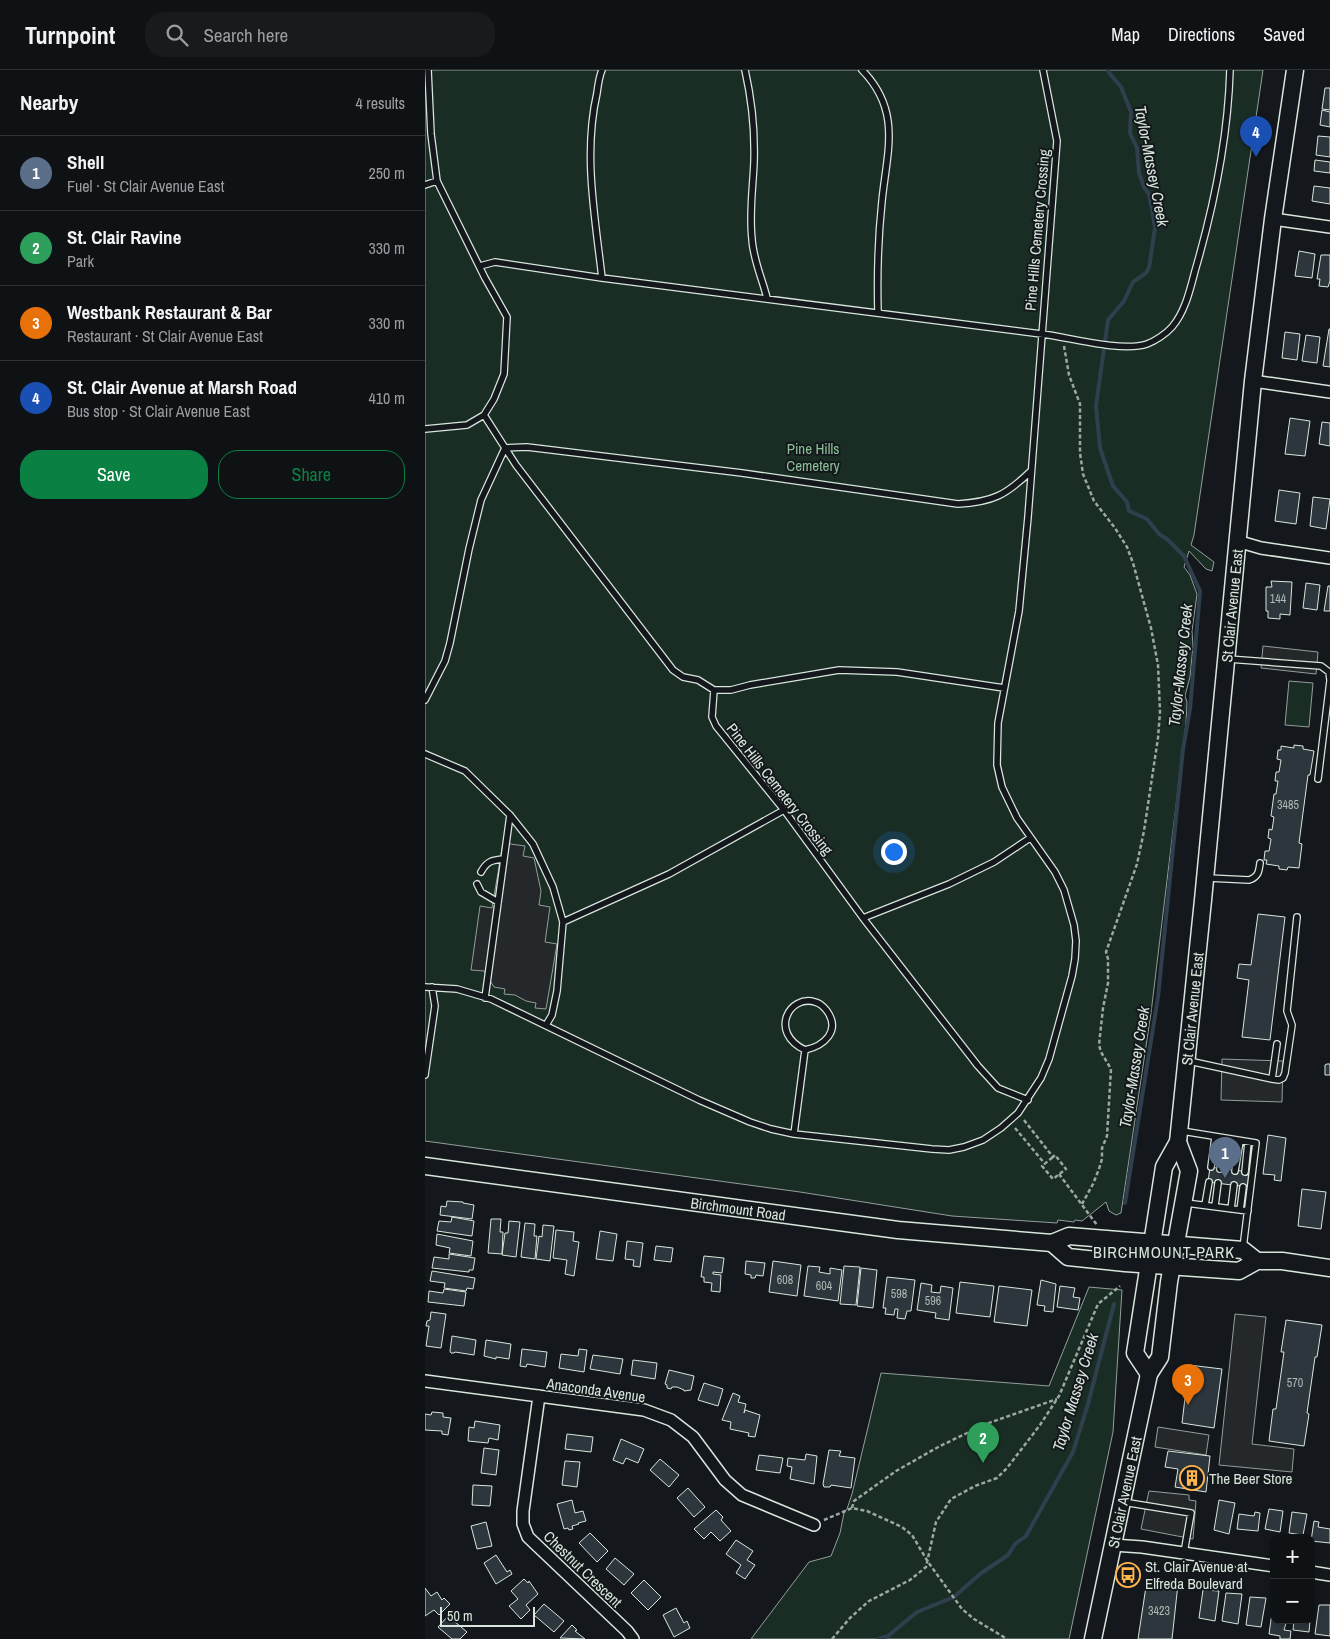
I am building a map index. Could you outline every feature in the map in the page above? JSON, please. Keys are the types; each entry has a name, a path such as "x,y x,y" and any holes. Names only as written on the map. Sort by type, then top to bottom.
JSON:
{"main road":[{"name":"St Clair Avenue East","path":"1149,1374 1135,1353 1164,1167 1179,1136 1206,878 1253,381 1273,219 1295,70"},
{"name":"St Clair Avenue East","path":"1093,1639 1149,1374 1160,1357 1169,1282 1189,1171 1179,1136"},
{"name":"Birchmount Road","path":"425,1166 898,1230 1052,1243 1069,1236 1243,1250"},
{"path":"1052,1243 1068,1257 1239,1271 1257,1261 1282,1261 1330,1268"},
{"path":"1243,1250 1257,1261"}],"street":[{"path":"1273,219 1330,227"},
{"path":"1253,381 1330,392"},
{"path":"1237,542 1261,548 1330,558"},
{"name":"Anaconda Avenue","path":"425,1381 644,1410 671,1420 693,1437 725,1480 742,1495 814,1525"},
{"name":"Chestnut Crescent","path":"539,1396 523,1511 523,1524 529,1538 627,1631 633,1639"},
{"path":"1113,1545 1135,1546 1270,1565"},
{"path":"1315,1573 1330,1575"}],"lane":[{"path":"425,429 467,424 484,415 494,399 504,374 507,317 485,278 437,181 431,134 428,70"},
{"path":"602,70 594,105 590,167 602,278"},
{"path":"745,70 753,109 751,225 753,253 767,298"},
{"path":"862,70 877,89 888,118 890,133 878,247 878,312"},
{"name":"Pine Hills Cemetery Crossing","path":"425,987 457,989 485,998 546,1025 725,1112 771,1129 794,1134 949,1150 983,1140 1018,1113 1028,1100 1041,1078 1049,1059 1073,976 1076,941 1071,908 1064,890 1055,872 1017,818 1006,797 998,771 998,723 1019,611 1057,141 1043,70"},
{"path":"480,266 495,262 602,278 878,312 1121,346 1147,344 1172,327 1187,297 1207,225 1218,176 1229,94 1230,70"},
{"path":"425,185 437,181"},
{"path":"484,415 516,466 673,670 683,677 698,680 714,690 731,690 839,670 897,672 1004,688"},
{"path":"505,448 527,447 742,473 958,504 979,503 1002,495 1031,472"},
{"path":"425,700 445,661 481,500 505,448"},
{"path":"1226,658 1321,666 1329,672 1330,681 1318,779"},
{"name":"Pine Hills Cemetery Crossing","path":"714,690 712,717 716,726 783,810 863,918 997,1088 1028,1100"},
{"path":"425,754 465,771 510,814 533,844 553,887 563,922 557,991 552,1015 546,1025"},
{"path":"563,922 669,874 783,810"},
{"path":"485,998 510,814"},
{"path":"863,918 949,884 994,862 1030,838"},
{"path":"481,872 485,864 490,861 504,859"},
{"path":"1206,878 1249,880 1258,874 1260,864"},
{"path":"477,884 481,892 498,902"},
{"path":"1187,1061 1272,1079 1279,1080 1283,1078 1292,1025 1287,1011 1297,917"},
{"path":"425,1075 435,1006 432,987"},
{"path":"815,1001 826,1009 830,1016 831,1033 816,1048 805,1050 791,1040 785,1028 785,1022 788,1014 798,1004 815,1001"},
{"path":"1272,1079 1277,1044"},
{"path":"794,1134 805,1050"},
{"path":"1179,1136 1215,1137 1256,1143 1243,1250"},
{"path":"1211,1167 1215,1137"},
{"path":"1220,1169 1225,1138"},
{"path":"1235,1171 1240,1141"},
{"path":"1245,1172 1248,1142"},
{"path":"1205,1205 1209,1182"},
{"path":"1215,1206 1218,1183"},
{"path":"1231,1209 1234,1185"},
{"path":"1241,1210 1243,1187"},
{"path":"1184,1202 1248,1211"},
{"path":"1122,1502 1191,1513 1184,1553"}],"path":[{"path":"1063,337 1065,360 1080,404 1080,453 1083,474 1094,502 1127,546 1133,563 1158,666 1158,738 1144,831 1137,864 1106,952 1108,959 1108,983 1099,1045 1111,1068 1107,1136 1102,1148 1102,1159 1099,1169 1082,1204"},
{"path":"1009,1121 1045,1164 1043,1166 1053,1179 1066,1169 1055,1155 1053,1157 1018,1113"},
{"path":"1045,1164 1053,1157"},
{"path":"1059,1174 1100,1229 1098,1239"},
{"path":"832,1639 850,1618 869,1601 915,1577 926,1567 936,1522 951,1499 970,1488 997,1478 1002,1474 1040,1425 1057,1399 1096,1308 1120,1286"},
{"path":"852,1508 854,1501 919,1457 986,1424 1057,1399"},
{"path":"814,1525 852,1508 867,1511 903,1527 912,1535 928,1562 962,1609 974,1619 1007,1639"}],"green space":[{"name":"Pine Hills Cemetery","path":"425,70 1263,70 1191,545 1214,562 1212,571 1206,569 1189,551 1184,567 1190,575 1197,594 1192,631 1193,646 1190,677 1185,696 1187,702 1186,723 1151,1013 1121,1213 1116,1215 1109,1211 1106,1202 1082,1221 1075,1220 1074,1222 1058,1220 1057,1223 952,1216 800,1192 425,1141"},
{"path":"1289,681 1313,683 1309,727 1285,725"},
{"path":"1089,1287 1122,1290 1113,1432 1069,1639 751,1639 809,1562 831,1556 852,1494 881,1373 1049,1386"}],"shaded area":[{"path":"1263,646 1318,652 1316,674 1261,668"},
{"path":"503,843 525,846 523,856 534,858 541,891 539,905 550,907 545,942 557,944 546,1009 535,1008 536,1003 526,1001 515,995 504,994 505,989 494,987 484,971 471,970 480,906 492,908"},
{"path":"1222,1059 1283,1061 1282,1102 1221,1100"},
{"path":"1235,1314 1266,1317 1252,1444 1294,1449 1292,1472 1219,1465"},
{"path":"1158,1427 1209,1435 1206,1455 1155,1447"},
{"path":"1149,1491 1189,1495 1189,1500 1196,1501 1193,1539 1141,1529"}],"building":[{"path":"1325,88 1330,88 1330,110 1322,109"},
{"path":"1322,110 1330,112 1330,127 1320,125"},
{"path":"1318,136 1330,137 1330,157 1316,155"},
{"path":"1315,160 1330,162 1330,173 1314,171"},
{"path":"1314,186 1330,188 1330,204 1312,201"},
{"path":"1299,251 1315,254 1312,278 1295,276"},
{"path":"1321,255 1330,255 1330,281 1328,287 1319,286 1320,279 1317,279"},
{"path":"1330,329 1330,367 1323,366"},
{"path":"1285,332 1300,334 1297,360 1282,358"},
{"path":"1306,335 1320,337 1317,363 1302,361"},
{"path":"1290,418 1310,421 1305,456 1285,454"},
{"path":"1322,422 1330,423 1330,446 1319,444"},
{"path":"1279,490 1300,493 1296,524 1275,521"},
{"path":"1313,497 1330,499 1326,529 1310,526"},
{"path":"1271,581 1292,582 1290,615 1280,614 1280,619 1268,618 1268,611 1266,611 1266,587 1272,587"},
{"path":"1306,583 1320,585 1317,610 1303,608"},
{"path":"1328,586 1330,586 1330,611 1324,611"},
{"path":"1294,745 1303,746 1303,749 1314,751 1310,775 1308,775 1299,843 1302,844 1299,868 1288,867 1287,870 1279,869 1279,866 1266,864 1267,860 1264,860 1265,851 1269,851 1271,839 1268,838 1269,829 1272,830 1274,817 1271,816 1278,781 1275,781 1276,772 1279,772 1281,760 1277,759 1278,750 1281,750 1281,746 1294,748"},
{"path":"1258,914 1285,917 1270,1040 1242,1037 1249,980 1237,978 1239,964 1251,965"},
{"path":"1330,1064 1330,1075 1325,1075 1325,1065"},
{"path":"1268,1135 1286,1138 1281,1181 1274,1180 1275,1175 1263,1174"},
{"path":"1210,1167 1249,1172 1248,1187 1208,1182"},
{"path":"1302,1189 1326,1192 1321,1229 1298,1226"},
{"path":"447,1201 474,1205 472,1219 440,1215 441,1206 446,1207"},
{"path":"452,1217 474,1221 472,1236 437,1231 439,1221 451,1222"},
{"path":"491,1219 501,1219 500,1232 503,1232 502,1254 488,1253"},
{"path":"509,1221 520,1222 516,1257 502,1255"},
{"path":"525,1223 535,1224 534,1236 537,1236 535,1259 521,1257"},
{"path":"543,1225 554,1226 550,1261 536,1259 539,1236 542,1237"},
{"path":"556,1230 574,1232 573,1241 579,1242 574,1276 565,1274 567,1260 553,1258"},
{"path":"600,1231 617,1234 613,1261 596,1259"},
{"path":"437,1234 473,1241 471,1256 449,1253 450,1248 436,1245"},
{"path":"627,1241 643,1243 640,1267 633,1266 634,1260 625,1259"},
{"path":"656,1246 673,1248 671,1262 654,1260"},
{"path":"449,1254 475,1258 473,1270 469,1270 469,1272 432,1268 434,1257 449,1259"},
{"path":"704,1256 724,1258 722,1273 713,1272 713,1274 721,1275 720,1292 711,1291 712,1283 704,1282 704,1277 701,1277"},
{"path":"746,1261 765,1263 763,1276 756,1275 755,1278 751,1278 751,1275 745,1274"},
{"path":"773,1261 801,1265 797,1296 769,1292"},
{"path":"808,1266 820,1267 819,1272 830,1274 830,1268 842,1270 838,1301 804,1296"},
{"path":"844,1266 860,1267 856,1305 840,1304"},
{"path":"861,1268 877,1270 873,1308 857,1306"},
{"path":"432,1271 475,1278 473,1289 467,1288 466,1291 444,1288 445,1283 430,1281"},
{"path":"887,1277 915,1280 911,1311 907,1311 905,1319 897,1318 898,1309 895,1309 894,1315 885,1314 886,1308 883,1308"},
{"path":"1041,1280 1056,1284 1053,1312 1044,1311 1045,1306 1037,1305"},
{"path":"960,1282 994,1286 990,1317 956,1313"},
{"path":"921,1283 932,1285 931,1292 940,1293 941,1286 953,1288 949,1320 935,1318 936,1313 917,1310"},
{"path":"999,1286 1032,1290 1027,1326 994,1322"},
{"path":"1060,1286 1075,1288 1073,1297 1080,1298 1078,1310 1057,1307"},
{"path":"444,1289 466,1292 464,1306 428,1302 429,1291 443,1293"},
{"path":"431,1312 446,1314 441,1348 426,1346 429,1326 426,1326 427,1321 430,1320"},
{"path":"1286,1320 1322,1325 1317,1357 1315,1357 1304,1446 1269,1441 1273,1409 1276,1409 1284,1352 1281,1352"},
{"path":"452,1336 476,1340 474,1355 451,1353"},
{"path":"486,1340 511,1344 509,1359 496,1357 496,1359 484,1356"},
{"path":"522,1349 547,1352 545,1367 527,1364 526,1367 520,1366"},
{"path":"579,1349 587,1350 584,1372 559,1368 561,1354 578,1356"},
{"path":"593,1355 623,1359 620,1374 590,1369"},
{"path":"633,1360 657,1363 655,1379 631,1375"},
{"path":"1189,1365 1222,1369 1214,1428 1182,1423"},
{"path":"669,1370 694,1376 691,1390 684,1391 677,1387 667,1388 665,1384"},
{"path":"704,1383 723,1389 718,1406 698,1400"},
{"path":"733,1393 740,1396 738,1402 746,1404 744,1413 745,1410 760,1415 755,1437 748,1436 749,1433 730,1429 731,1422 722,1420"},
{"path":"432,1412 443,1413 443,1417 451,1418 448,1435 442,1434 442,1431 425,1430 425,1414 431,1415"},
{"path":"475,1421 500,1425 498,1440 489,1438 488,1443 468,1441 469,1427 474,1428"},
{"path":"567,1434 593,1437 591,1452 565,1449"},
{"path":"621,1439 644,1449 638,1463 626,1458 623,1464 613,1460"},
{"path":"484,1448 499,1450 496,1475 481,1473"},
{"path":"829,1450 841,1451 839,1456 855,1458 851,1488 831,1485 830,1487 824,1487"},
{"name":"The Beer Store","path":"1168,1451 1210,1456 1206,1492 1175,1487 1178,1469 1165,1467"},
{"path":"806,1454 817,1456 814,1484 790,1479 792,1467 787,1466 788,1458 805,1460"},
{"path":"759,1455 783,1458 780,1473 756,1470"},
{"path":"660,1459 679,1475 669,1487 650,1470"},
{"path":"565,1461 580,1462 577,1487 562,1485"},
{"path":"473,1485 492,1486 490,1506 472,1505"},
{"path":"688,1488 705,1507 694,1517 677,1498"},
{"path":"572,1500 575,1513 583,1511 586,1521 572,1526 573,1529 569,1530 568,1528 564,1529 557,1504"},
{"path":"1219,1500 1235,1503 1229,1534 1214,1530"},
{"path":"1269,1509 1283,1511 1280,1532 1265,1529"},
{"path":"716,1510 723,1517 721,1520 731,1531 720,1541 711,1532 704,1539 694,1529"},
{"path":"1255,1512 1260,1513 1258,1531 1237,1529 1239,1514 1254,1516"},
{"path":"1292,1512 1307,1514 1303,1534 1289,1533"},
{"path":"1314,1521 1319,1522 1318,1527 1330,1529 1330,1543 1315,1541 1315,1534 1312,1534"},
{"path":"486,1522 492,1546 477,1549 471,1526"},
{"path":"590,1533 608,1551 597,1562 579,1543"},
{"path":"736,1540 753,1551 747,1560 755,1565 745,1579 736,1573 741,1565 726,1554"},
{"path":"496,1555 507,1572 510,1570 512,1574 496,1584 484,1563"},
{"path":"615,1558 634,1574 624,1585 606,1569"},
{"path":"524,1579 528,1583 529,1581 538,1594 526,1605 530,1610 521,1619 509,1606 518,1599 511,1591"},
{"path":"644,1580 661,1597 648,1610 631,1593"},
{"path":"1147,1580 1172,1581 1172,1583 1178,1584 1172,1639 1138,1639"},
{"path":"425,1588 431,1596 437,1592 442,1600 444,1598 450,1604 439,1615 434,1610 425,1616"},
{"path":"1203,1590 1219,1591 1215,1621 1199,1618"},
{"path":"1226,1593 1242,1594 1238,1624 1222,1621"},
{"path":"1250,1597 1266,1598 1261,1627 1246,1625"},
{"path":"544,1604 564,1621 554,1632 534,1615"},
{"path":"1319,1605 1330,1605 1330,1636 1315,1634"},
{"path":"676,1608 684,1623 687,1621 690,1628 674,1637 663,1615"},
{"path":"448,1616 467,1632 460,1639 452,1639 438,1627"},
{"path":"1270,1624 1286,1624 1284,1630 1291,1631 1290,1639 1280,1639 1280,1636 1269,1634"},
{"path":"1294,1624 1310,1624 1309,1632 1293,1630"},
{"path":"572,1625 577,1630 575,1631 585,1639 560,1638"}],"waterway":[{"name":"Taylor-Massey Creek","path":"1108,70 1121,87 1131,112 1130,133 1137,148 1139,173 1144,187 1149,194 1155,228 1149,268 1146,273 1133,282 1124,301 1108,320 1096,406 1100,448 1113,486 1127,502 1129,511 1147,519 1159,534 1167,539 1184,556 1200,591 1190,709 1183,749 1158,997 1125,1203"},
{"name":"Taylor Massey Creek","path":"879,1639 888,1636 917,1612 954,1597 980,1574 1008,1555 1015,1544 1026,1536 1073,1452 1088,1404 1114,1304"}],"place":[{"name":"St. Clair Avenue at Marsh Road","path":"1256,157"},
{"name":"Shell","path":"1225,1178"},
{"name":"Westbank Restaurant & Bar","path":"1188,1405"},
{"name":"St. Clair Ravine","path":"983,1463"},
{"name":"The Beer Store","path":"1192,1478"},
{"name":"St. Clair Avenue at Elfreda Boulevard","path":"1128,1575"}],"district":[{"name":"BIRCHMOUNT PARK","path":"1164,1252"}]}
